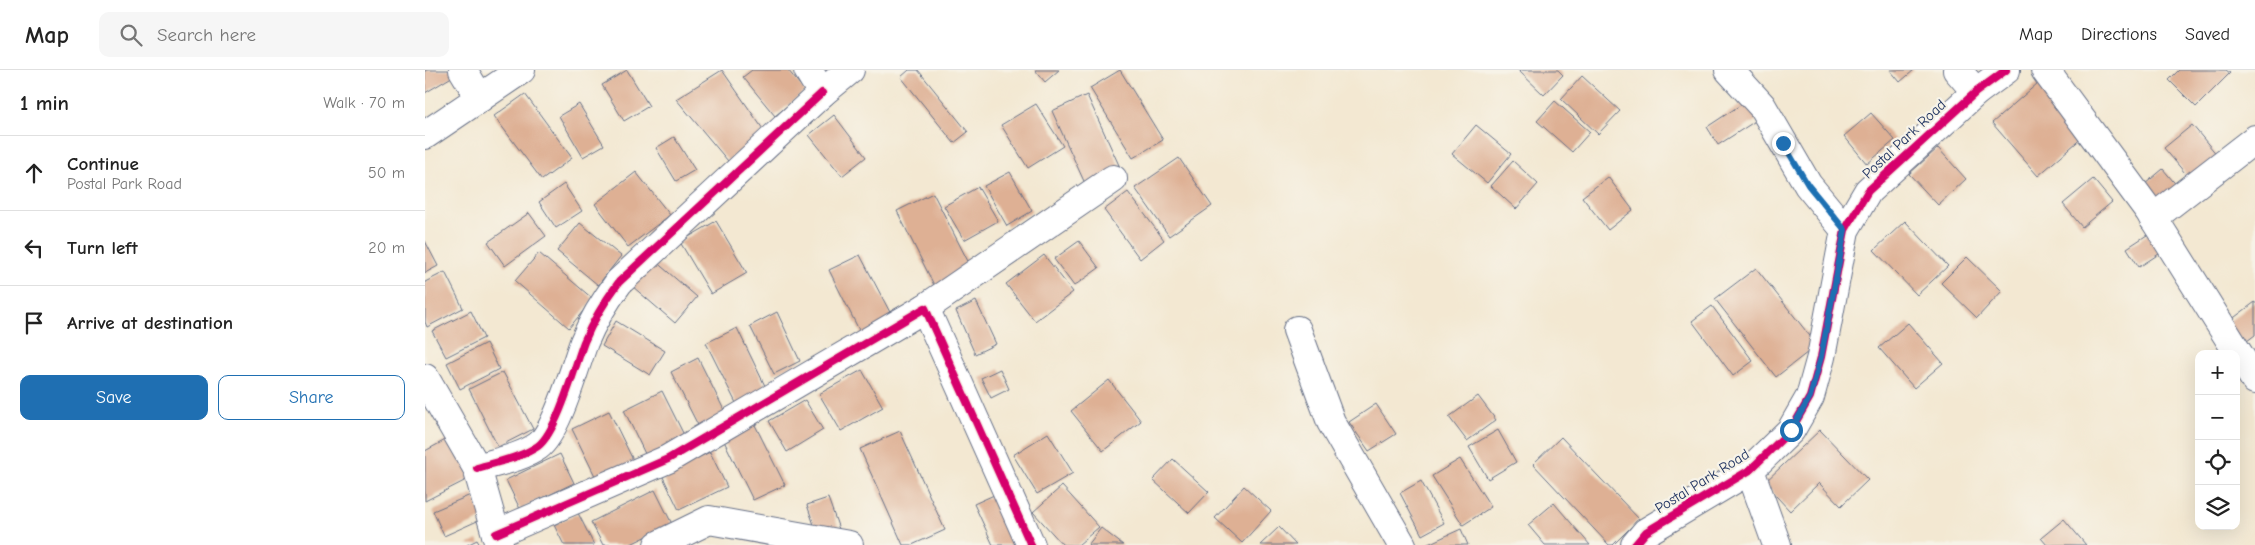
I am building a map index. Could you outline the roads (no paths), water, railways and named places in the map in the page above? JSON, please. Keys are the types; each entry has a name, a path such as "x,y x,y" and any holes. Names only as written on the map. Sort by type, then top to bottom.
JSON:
{"street":[{"path":"463,70 480,98"},
{"path":"425,135 521,70"},
{"path":"477,468 526,452 545,440 555,420 585,341 600,308 619,282 815,81 850,70"},
{"path":"1729,70 1762,106 1808,185 1845,230"},
{"path":"1957,70 1976,92"},
{"name":"Postal Park Road","path":"1635,545 1646,532 1750,470 1791,430 1810,397 1821,357 1845,230 1868,191 1976,92 2006,70"},
{"path":"2045,70 2153,218 2255,380"},
{"path":"2153,218 2255,138"},
{"path":"425,378 477,468 497,540 667,459 925,308 1113,180"},
{"path":"925,308 1031,545"},
{"path":"1297,330 1331,422 1402,545"},
{"path":"1750,470 1777,545"},
{"path":"658,545 709,520 849,545"}]}
